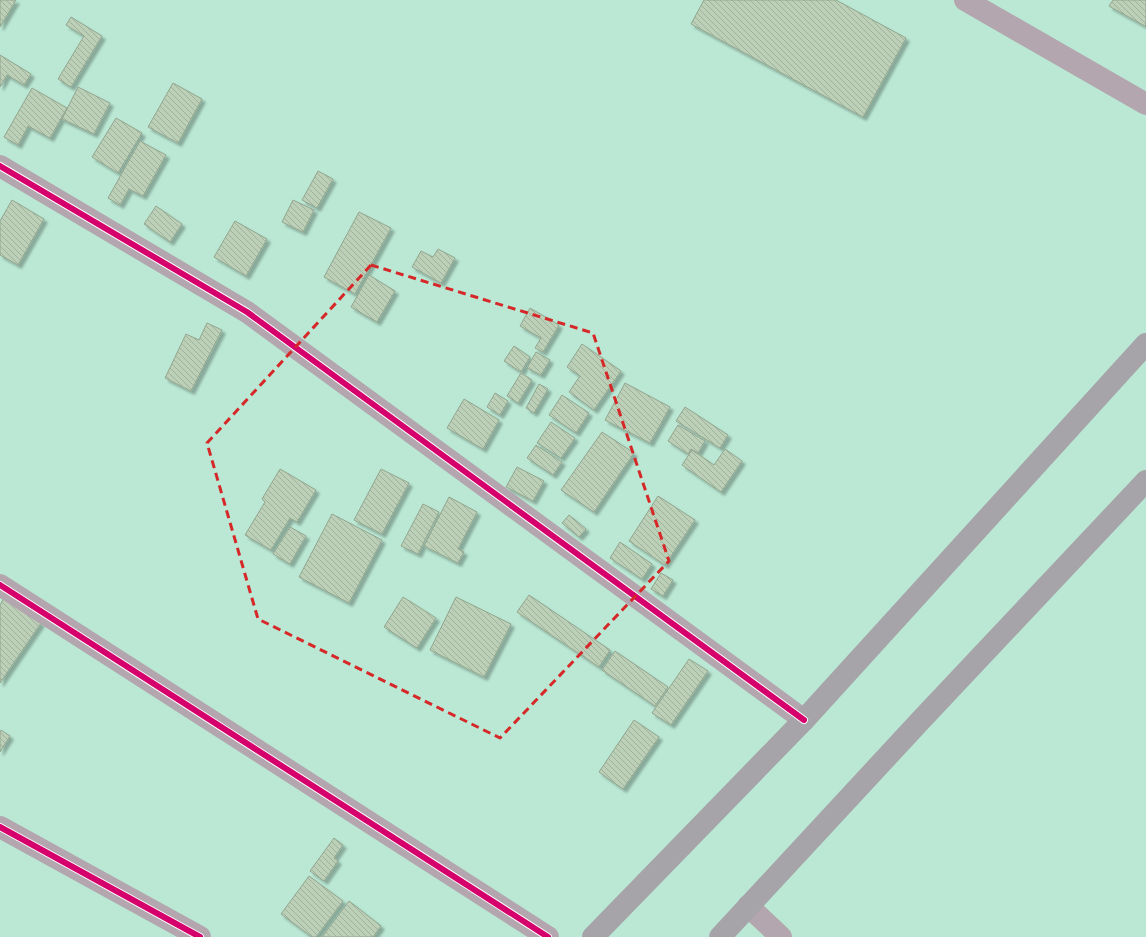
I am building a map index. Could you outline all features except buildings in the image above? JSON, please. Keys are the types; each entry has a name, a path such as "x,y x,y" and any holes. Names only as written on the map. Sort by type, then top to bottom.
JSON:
{"main road":[{"path":"593,937 804,720 1146,344"},
{"path":"720,937 926,714 1146,481"}],"street":[{"path":"965,0 1146,104"},
{"path":"0,166 247,312 804,720"},
{"path":"0,585 548,937"},
{"path":"0,827 200,937"},
{"path":"748,906 781,937"}],"highlighted area":[{"path":"371,265 593,333 669,561 500,738 258,619 207,443"}],"cycle path":[{"path":"0,166 247,312 804,720"},
{"path":"0,585 548,937"},
{"path":"0,827 200,937"}]}
